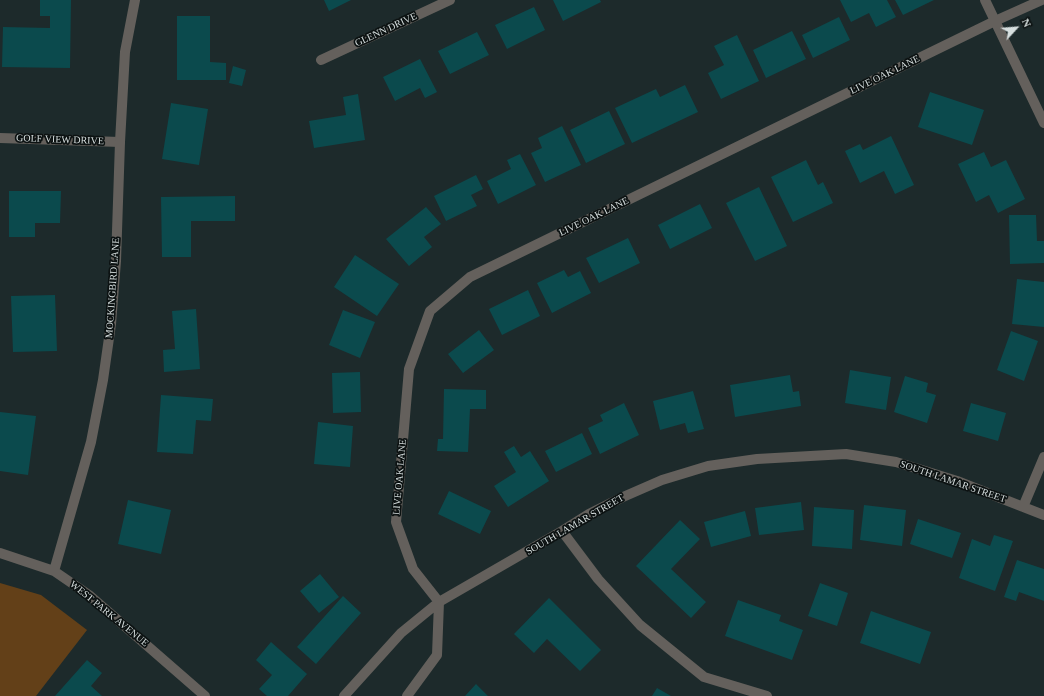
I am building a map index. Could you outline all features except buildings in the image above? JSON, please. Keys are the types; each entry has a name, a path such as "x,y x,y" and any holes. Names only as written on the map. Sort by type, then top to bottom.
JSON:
{"street":[{"name":"MOCKINGBIRD LANE","path":"54,571 91,442 103,380 111,324 116,261 125,52 134,0"},
{"name":"GLENN DRIVE","path":"321,60 450,0"},
{"path":"984,0 1044,123"},
{"name":"LIVE OAK LANE","path":"439,602 413,569 396,522 409,369 430,311 470,277 995,21 1042,0"},
{"name":"GOLF VIEW DRIVE","path":"0,138 120,142"},
{"name":"SOUTH LAMAR STREET","path":"344,696 401,633 439,602 562,532 589,514 662,480 708,466 756,459 846,454 896,462 957,481 1044,515"},
{"path":"1023,507 1044,457"},
{"path":"562,532 598,579 640,625 704,677 768,696"},
{"name":"WEST PARK AVENUE","path":"0,553 54,571 89,595 205,696"},
{"path":"407,696 436,655 439,602"}],"shaded area":[{"path":"0,583 41,595 87,630 36,696 0,696"}]}
